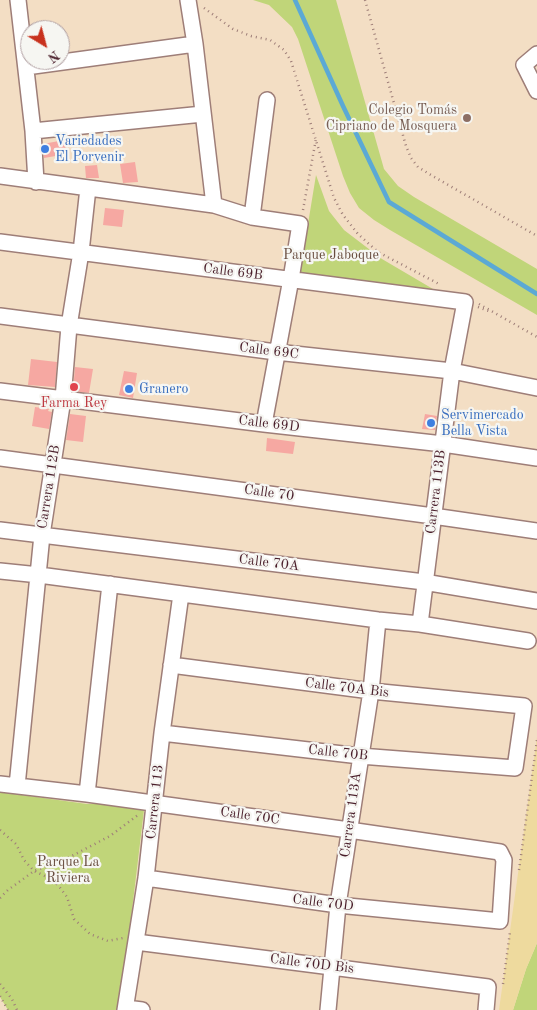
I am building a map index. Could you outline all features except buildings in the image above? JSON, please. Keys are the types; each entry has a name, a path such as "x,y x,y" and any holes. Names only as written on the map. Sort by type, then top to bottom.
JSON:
{"street":[{"path":"18,0 20,20"},
{"path":"194,2 195,44 214,205"},
{"path":"70,62 195,44"},
{"path":"537,54 524,65 537,91"},
{"path":"26,70 36,182"},
{"path":"252,217 267,100"},
{"path":"33,131 204,114"},
{"path":"0,176 214,205 252,217 300,224 264,424"},
{"name":"Carrera 112B","path":"17,786 42,535 62,399 69,326 81,252 88,188"},
{"name":"Calle 69B","path":"0,242 469,302"},
{"name":"Carrera 113B","path":"420,624 452,371 469,302"},
{"name":"Calle 69C","path":"0,316 276,352 452,371 537,388"},
{"name":"Calle 69D","path":"0,391 442,444 537,458"},
{"name":"Calle 70","path":"0,458 537,531"},
{"name":"Calle 70A","path":"0,530 424,582 537,601"},
{"path":"0,571 420,624 528,641"},
{"path":"87,794 110,584"},
{"name":"Carrera 113","path":"126,1009 156,803 162,733 181,594"},
{"name":"Carrera 113A","path":"328,1010 338,905 371,691 378,620"},
{"name":"Calle 70A Bis","path":"171,665 371,691 524,706 515,768"},
{"name":"Calle 70B","path":"162,733 360,756 515,768"},
{"name":"Calle 70C","path":"0,784 156,803 500,852 504,860 500,920"},
{"name":"Calle 70D","path":"146,878 338,905 500,920"},
{"name":"Calle 70D Bis","path":"137,939 488,987 486,1010"},
{"path":"126,1009 142,1010"}],"path":[{"path":"365,0 411,158 418,167 537,236"},
{"path":"194,2 232,29 270,40 284,50 290,61 334,198 343,214 358,234 378,252 447,288"},
{"path":"300,224 316,138"},
{"path":"469,302 508,319 537,337"},
{"path":"469,302 508,319"},
{"path":"0,898 34,870 64,860 110,836 156,803"},
{"path":"0,830 16,844 24,860 34,870 58,885 67,897 74,919 90,934 108,941 137,939"},
{"path":"0,984 12,999 17,1010"},
{"path":"0,996 8,1010"}],"green space":[{"path":"253,0 336,0 384,169 398,186 414,197 537,269 537,315 390,230 359,208 343,176 298,39 292,27 269,5"},
{"name":"Parque Jaboque","path":"316,175 329,211 344,230 382,259 450,299 299,279"},
{"name":"Parque La Riviera","path":"0,792 87,804 156,803 144,810 120,1010 8,1010 0,997"},
{"path":"537,943 537,1010 513,1010 526,969"}],"sand":[{"path":"537,737 537,943 526,969 513,1010 499,1010"}],"waterway":[{"path":"295,0 389,202 537,294"}],"place":[{"name":"Colegio Tomás Cipriano de Mosquera","path":"467,118"},
{"name":"Variedades El Porvenir","path":"45,149"},
{"name":"Farma Rey","path":"74,387"},
{"name":"Granero","path":"129,389"},
{"name":"Servimercado Bella Vista","path":"431,423"}]}
